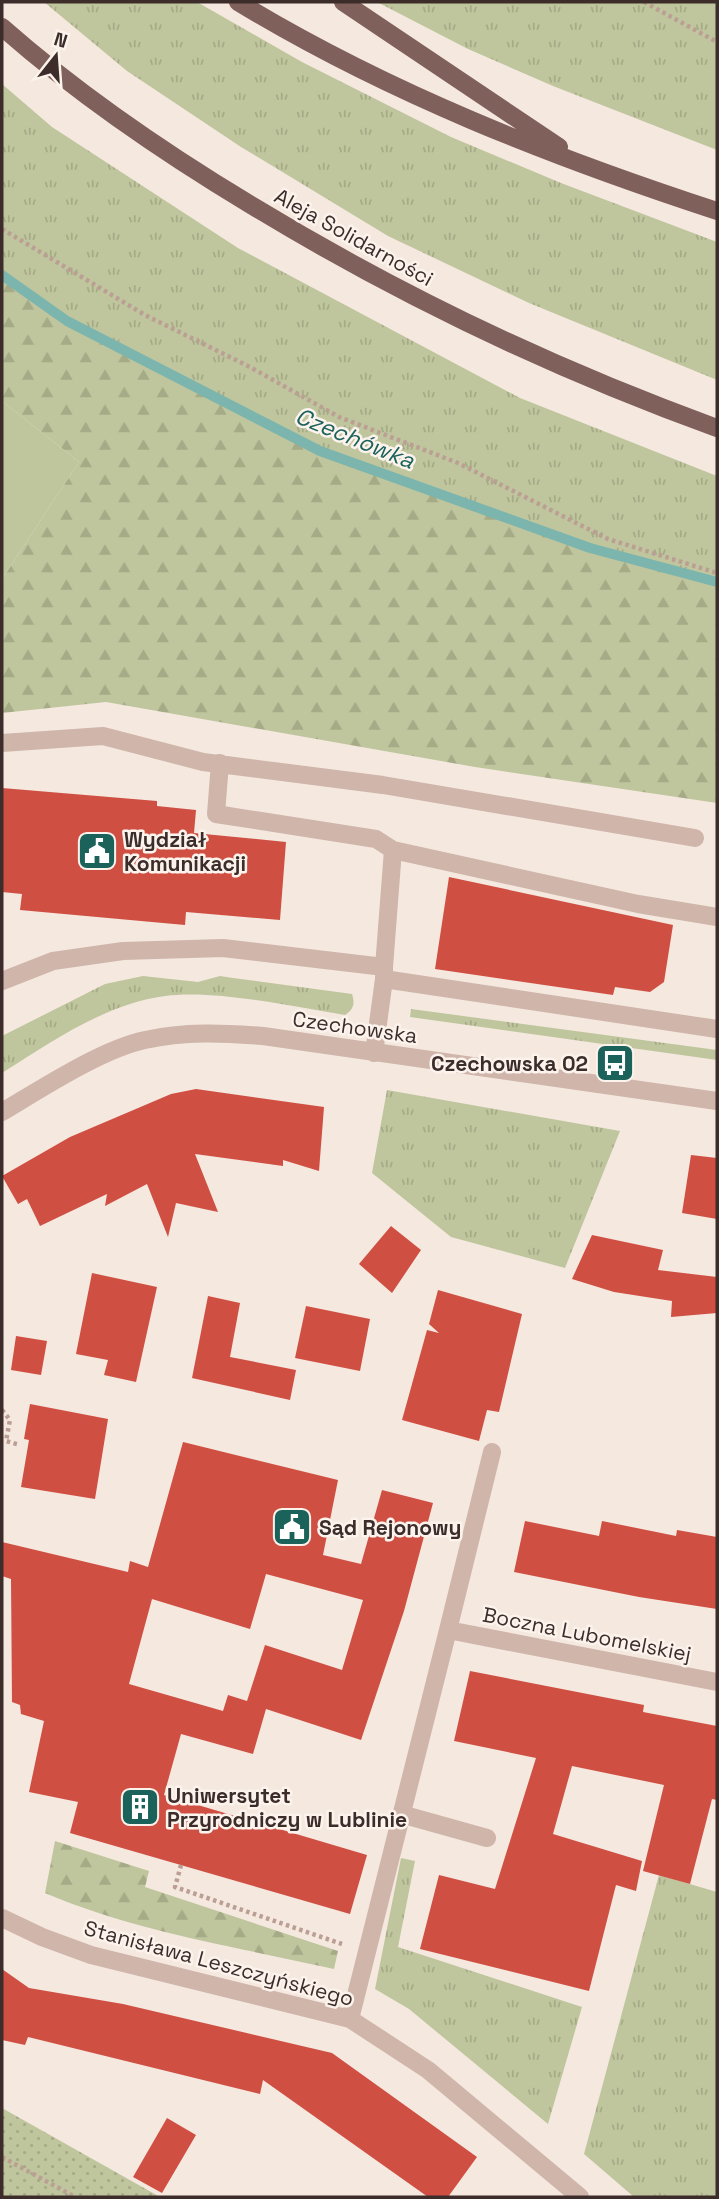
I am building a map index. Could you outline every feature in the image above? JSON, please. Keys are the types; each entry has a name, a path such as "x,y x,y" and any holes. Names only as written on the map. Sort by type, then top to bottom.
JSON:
{"main road":[{"path":"238,2 411,94 597,172 717,211"},
{"path":"343,2 597,172"},
{"name":"Aleja Solidarności","path":"2,27 67,82 141,136 319,246 406,294 552,363 717,428"}],"street":[{"path":"2,743 103,736 203,762 383,785 695,838"},
{"path":"220,763 216,814 376,839 393,850 638,905 717,918"},
{"path":"374,1053 384,973 393,850"},
{"path":"2,981 53,961 123,951 223,948 717,1029"},
{"name":"Czechowska","path":"2,1112 110,1054 143,1040 181,1034 263,1036 717,1101"},
{"name":"Boczna Lubomelskiej","path":"349,2019 492,1452"},
{"name":"Boczna Lubomelskiej","path":"448,1630 717,1682"},
{"path":"401,1814 486,1838"},
{"name":"Stanisława Leszczyńskiego","path":"2,1918 42,1937 91,1955 349,2019 428,2070 580,2197"}],"path":[{"path":"644,2 717,42"},
{"path":"2,229 145,315 250,367 339,417 458,463 608,539 717,573"},
{"path":"2,1410 10,1420 6,1441 20,1445"},
{"path":"181,1865 175,1887 348,1947"},
{"path":"2,2157 75,2197"}],"green space":[{"path":"44,2 197,2 302,62 451,137 561,183 717,242 717,380 529,303 388,236 241,147 127,71"},
{"path":"377,2 717,2 717,150 553,86 468,49"},
{"path":"2,84 52,127 238,248 520,398 717,476 717,582 590,548 320,451 67,321 2,275"},
{"path":"2,275 67,321 320,451 590,548 717,582 717,803 475,767 106,702 2,713 2,579 79,462 2,401"},
{"path":"2,401 79,462 2,579"},
{"path":"143,976 198,982 220,976 352,994 353,1003 345,1015 207,995 185,994 143,1000 79,1026 2,1073 2,1036 105,984"},
{"path":"411,1009 717,1050 717,1060 410,1017"},
{"path":"387,1090 620,1131 565,1268 451,1237 372,1173"},
{"path":"55,1841 149,1871 145,1887 338,1951 334,1969 151,1928 80,1907 45,1893"},
{"path":"401,1858 415,1861 398,1947 582,2007 548,2124 409,2009 375,1989"},
{"path":"659,1875 717,1892 717,2197 634,2197 584,2154"},
{"path":"2,2108 160,2197 2,2197"}],"building":[{"name":"Wydział Komunikacji","path":"2,788 157,801 157,806 196,810 194,833 286,842 280,920 186,912 185,925 20,910 22,894 2,892"},
{"path":"449,877 673,925 664,982 650,992 615,987 613,995 435,969"},
{"path":"196,1089 324,1107 319,1171 283,1160 283,1166 195,1154 218,1212 176,1203 168,1237 147,1184 105,1206 107,1194 40,1226 27,1199 18,1204 2,1176 70,1137 171,1094"},
{"path":"691,1155 717,1158 717,1219 682,1213"},
{"path":"391,1226 421,1250 392,1293 359,1264"},
{"path":"592,1235 663,1250 658,1270 717,1277 717,1313 671,1317 672,1301 614,1292 572,1279"},
{"path":"92,1273 157,1287 136,1382 104,1375 108,1360 76,1354"},
{"path":"438,1290 522,1314 499,1412 487,1410 479,1441 402,1420 427,1330 439,1333 429,1324"},
{"path":"208,1296 240,1303 230,1357 296,1370 290,1400 192,1378"},
{"path":"306,1306 370,1319 360,1371 295,1358"},
{"path":"16,1336 47,1341 41,1375 11,1370"},
{"path":"30,1404 108,1419 95,1499 21,1487 29,1440 24,1439"},
{"path":"183,1442 338,1480 323,1555 361,1564 382,1490 433,1503 404,1611 361,1740 266,1709 253,1754 181,1734 164,1795 367,1855 350,1914 70,1833 78,1802 29,1792 44,1721 21,1714 20,1705 12,1702 11,1579 2,1576 2,1542 128,1572 130,1561 148,1567","holes":["266,1574 363,1600 342,1670 265,1645 247,1701 228,1695 223,1711 129,1684 152,1599 250,1629"]},
{"path":"525,1521 599,1536 602,1521 676,1536 677,1530 717,1537 717,1609 639,1597 514,1572"},
{"path":"470,1671 644,1705 643,1712 717,1726 717,1800 712,1799 690,1884 643,1871 664,1785 572,1766 553,1834 642,1861 636,1891 616,1885 589,1991 420,1949 439,1875 495,1889 536,1758 454,1741"},
{"path":"2,1969 29,1988 123,2004 332,2053 477,2157 448,2197 428,2197 263,2080 260,2094 28,2037 25,2045 2,2040"},
{"path":"167,2118 196,2135 162,2193 133,2177"}],"waterway":[{"name":"Czechówka","path":"2,275 67,321 320,451 590,548 717,582"}],"place":[{"name":"Wydział Komunikacji","path":"97,851"},
{"name":"Czechowska 02","path":"615,1063"},
{"name":"Sąd Rejonowy","path":"292,1527"},
{"name":"Uniwersytet Przyrodniczy w Lublinie","path":"140,1807"}]}
